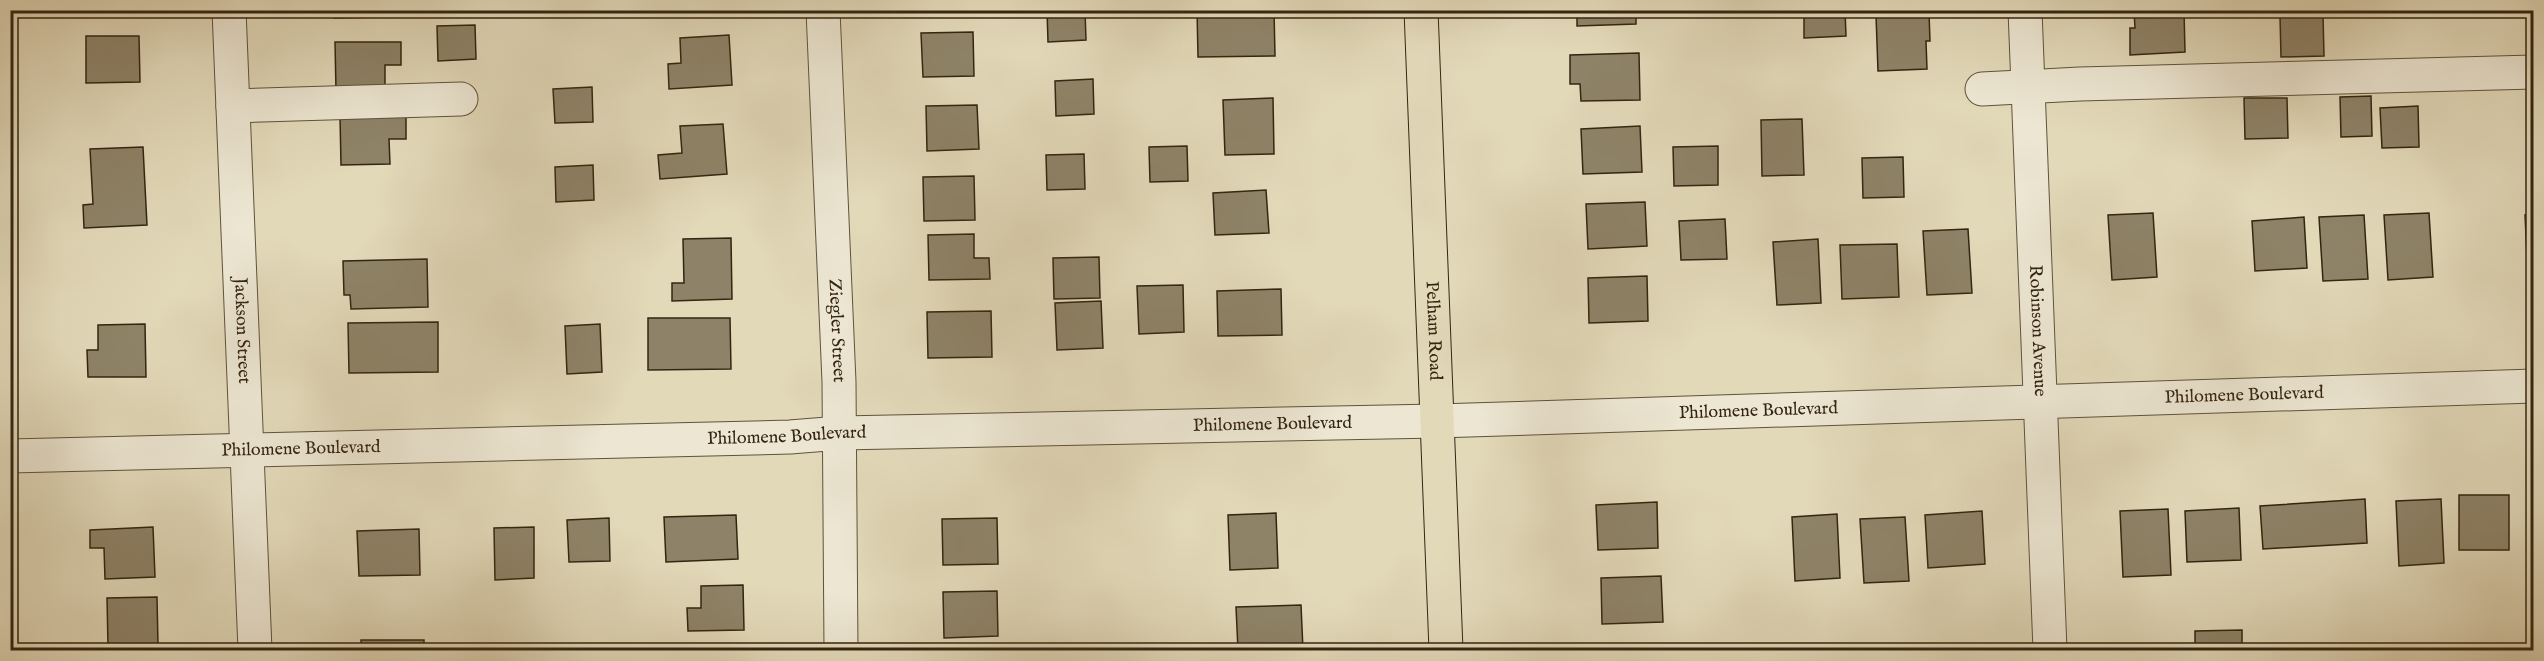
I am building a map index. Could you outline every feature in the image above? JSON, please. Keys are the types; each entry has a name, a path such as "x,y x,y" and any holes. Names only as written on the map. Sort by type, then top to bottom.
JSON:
{"main road":[{"name":"Pelham Road","path":"1421,10 1446,651"}],"street":[{"name":"Jackson Street","path":"229,10 255,651"},
{"name":"Ziegler Street","path":"823,10 840,433 842,651"},
{"name":"Robinson Avenue","path":"2025,10 2050,651"},
{"path":"1982,90 2534,72"},
{"path":"233,106 461,99"},
{"name":"Philomene Boulevard","path":"10,456 750,438 840,433 1437,421 2534,386"}],"building":[{"path":"334,10 383,10 383,17 334,18"},
{"path":"1047,10 1085,10 1086,40 1048,42"},
{"path":"1197,10 1274,10 1275,56 1198,57"},
{"path":"1577,10 1636,10 1636,24 1577,26"},
{"path":"1804,10 1845,10 1846,36 1804,38"},
{"path":"2134,10 2184,10 2185,52 2130,55 2130,28 2135,28"},
{"path":"1929,13 1930,41 1926,41 1927,69 1878,71 1876,15"},
{"path":"2323,15 2324,56 2281,57 2280,16"},
{"path":"475,25 476,59 438,61 437,26"},
{"path":"973,32 974,76 923,77 921,33"},
{"path":"729,35 732,85 669,89 668,64 681,63 680,38"},
{"path":"86,36 139,36 140,82 86,83"},
{"path":"335,42 401,42 401,65 385,65 385,90 336,91"},
{"path":"1639,53 1640,100 1581,101 1580,84 1570,84 1570,55"},
{"path":"1093,79 1094,114 1056,116 1055,81"},
{"path":"592,87 593,122 555,123 553,89"},
{"path":"2371,96 2372,136 2341,137 2340,97"},
{"path":"1273,98 1274,154 1225,155 1223,100"},
{"path":"2244,98 2287,98 2288,138 2245,139"},
{"path":"977,105 979,149 927,151 926,106"},
{"path":"2418,106 2419,147 2382,148 2380,108"},
{"path":"340,116 406,116 406,139 389,139 390,164 341,165"},
{"path":"1802,119 1804,175 1762,176 1761,120"},
{"path":"723,124 727,174 660,179 658,155 682,153 680,126"},
{"path":"1640,126 1642,172 1583,174 1581,129"},
{"path":"1187,146 1188,181 1150,182 1149,147"},
{"path":"1718,146 1718,185 1674,186 1673,147"},
{"path":"143,147 147,225 84,228 83,205 93,204 90,149"},
{"path":"1084,154 1085,189 1047,190 1046,155"},
{"path":"1903,157 1904,197 1863,198 1862,158"},
{"path":"593,165 594,200 556,202 555,167"},
{"path":"974,176 975,220 924,221 923,177"},
{"path":"1266,190 1269,233 1215,235 1213,193"},
{"path":"1645,202 1647,246 1588,249 1586,204"},
{"path":"2153,213 2157,277 2112,280 2108,215"},
{"path":"2429,213 2433,277 2388,280 2384,215"},
{"path":"2534,214 2534,278 2528,279 2525,215"},
{"path":"2364,215 2368,279 2323,281 2319,217"},
{"path":"2304,217 2307,268 2255,271 2252,221"},
{"path":"1725,219 1727,259 1681,260 1679,221"},
{"path":"1968,229 1972,293 1927,295 1923,231"},
{"path":"974,234 974,258 989,258 990,279 929,280 928,235"},
{"path":"731,238 732,299 672,301 672,283 684,283 683,239"},
{"path":"1818,239 1821,303 1777,305 1773,242"},
{"path":"1897,244 1899,297 1842,299 1840,245"},
{"path":"1099,257 1100,298 1054,299 1053,258"},
{"path":"427,259 428,307 351,309 350,295 344,295 343,261"},
{"path":"1647,276 1648,321 1589,323 1588,278"},
{"path":"1183,285 1184,332 1139,334 1137,286"},
{"path":"1281,289 1282,335 1218,336 1217,291"},
{"path":"1101,301 1103,348 1057,350 1055,303"},
{"path":"991,311 992,357 928,358 927,312"},
{"path":"648,318 730,318 731,369 648,370"},
{"path":"438,322 438,372 349,373 348,323"},
{"path":"145,324 146,377 88,377 87,350 98,350 98,325"},
{"path":"600,324 602,372 567,374 565,326"},
{"path":"2459,495 2509,495 2509,550 2459,550"},
{"path":"2365,499 2367,543 2263,549 2260,506"},
{"path":"2441,499 2444,563 2399,566 2396,501"},
{"path":"1657,502 1658,548 1598,550 1596,505"},
{"path":"2239,508 2241,560 2187,562 2185,511"},
{"path":"2168,509 2171,575 2123,577 2120,511"},
{"path":"1982,511 1985,564 1928,568 1925,515"},
{"path":"1276,513 1278,568 1230,570 1228,515"},
{"path":"1837,514 1840,578 1795,581 1792,517"},
{"path":"736,515 738,559 666,562 664,517"},
{"path":"1905,517 1909,581 1864,583 1860,519"},
{"path":"609,518 610,561 569,562 567,520"},
{"path":"997,518 998,564 943,565 942,519"},
{"path":"153,527 155,577 105,579 104,548 90,548 90,530"},
{"path":"534,527 534,578 495,580 494,528"},
{"path":"419,529 420,575 359,576 357,531"},
{"path":"15,537 16,574 10,574 10,538"},
{"path":"1661,576 1663,622 1602,624 1601,578"},
{"path":"743,585 744,630 688,631 687,608 701,608 701,586"},
{"path":"997,591 998,636 944,638 943,592"},
{"path":"157,597 158,645 108,646 107,598"},
{"path":"1301,605 1303,650 1238,650 1236,607"},
{"path":"2242,630 2242,650 2195,650 2195,631"},
{"path":"361,640 424,640 424,650 361,650"}]}
